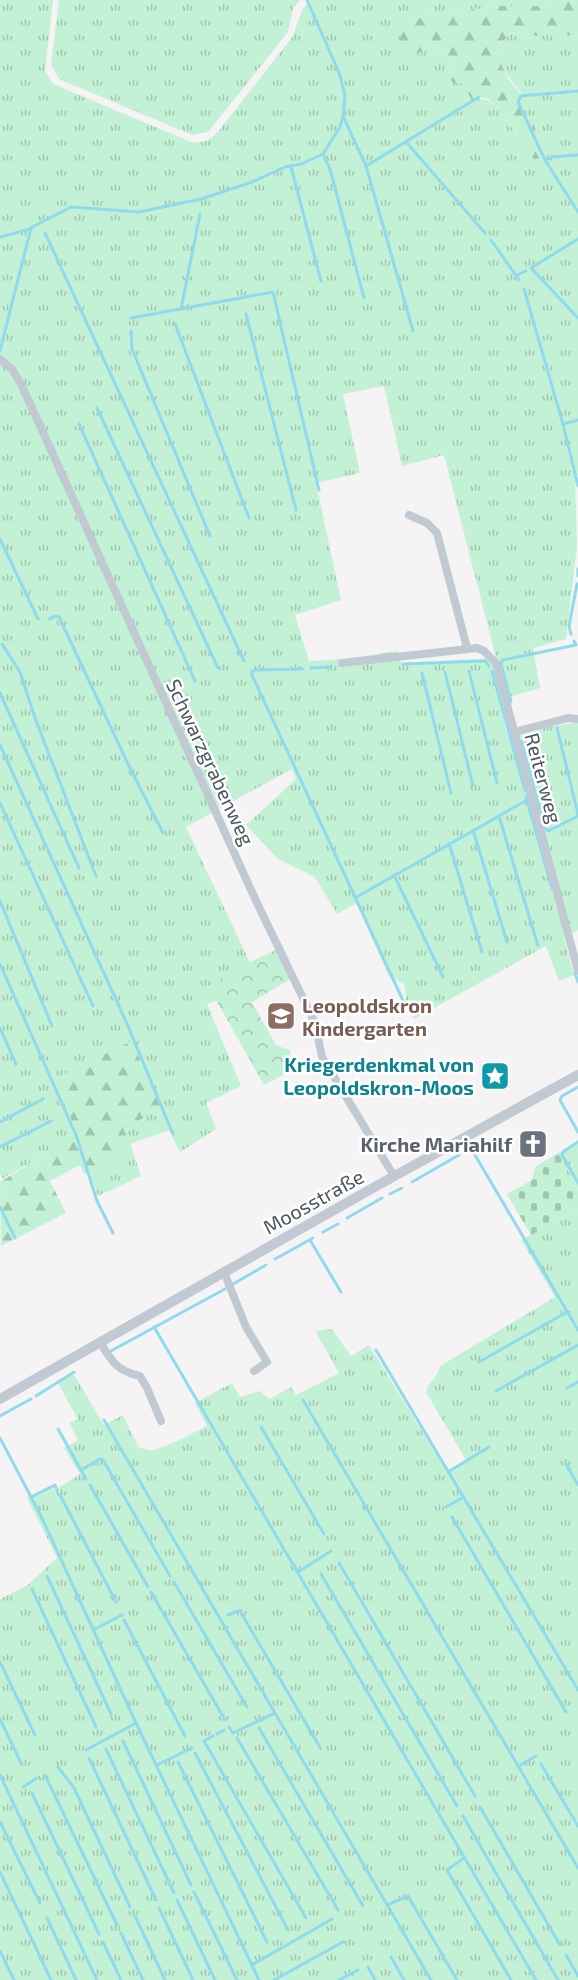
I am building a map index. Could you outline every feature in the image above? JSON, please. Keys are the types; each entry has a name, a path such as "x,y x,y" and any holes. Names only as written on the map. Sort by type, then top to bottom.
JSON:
{"street":[{"name":"Schwarzgrabenweg","path":"1,360 12,369 21,384 224,830 315,1023 322,1057 394,1176"},
{"path":"342,663 467,648 437,533 427,523 409,514"},
{"name":"Reiterweg","path":"467,648 484,651 496,663 578,971"},
{"path":"514,732 568,718 578,719"},
{"name":"Moosstraße","path":"0,1399 394,1176 578,1075"},
{"path":"224,1272 246,1327 267,1362 254,1371"},
{"path":"100,1342 112,1363 125,1373 140,1376 161,1421"}],"green space":[{"path":"0,0 53,0 45,71 53,84 191,142 199,142 206,141 218,132 293,36 302,10 311,0 552,0 541,6 499,6 440,13 405,22 420,52 431,44 453,59 447,68 476,99 484,99 500,110 520,137 548,157 538,140 534,124 521,109 519,102 525,99 501,64 500,47 506,37 516,32 533,35 558,33 578,37 578,475 575,475 577,546 566,639 533,648 540,688 499,700 507,734 578,722 578,930 564,938 574,975 559,981 546,946 414,1019 406,1004 405,985 388,975 357,903 337,914 315,877 278,859 246,825 296,779 292,769 186,827 260,984 207,1004 241,1086 206,1103 216,1129 180,1152 169,1130 130,1144 141,1176 98,1196 75,1137 2,1179 0,1174","holes":["384,386 402,466 444,455 496,658 401,663 398,651 344,659 309,661 295,615 341,600 316,483 360,473 343,394"]},
{"path":"59,0 300,0 293,8 288,32 208,132 192,135 59,79 51,65"},
{"path":"552,0 578,0 578,37 563,34 538,36 523,32 511,33 501,43 499,55 509,80 525,99 519,102 534,124 538,140 548,157 534,159 497,107 485,98 470,97 464,84 454,83 444,75 453,59 431,44 420,52 409,55 398,43 405,22 440,13 499,6 541,6"},
{"path":"276,950 290,979 252,1002 276,1045 291,1051 283,1075 264,1085 208,986 241,966"},
{"path":"132,1041 161,1109 123,1128 133,1151 84,1174 80,1165 50,1181 66,1213 1,1246 0,1182 78,1134 53,1079"},
{"path":"578,1143 578,1190 558,1153"},
{"path":"558,1153 578,1190 578,1208 531,1235 507,1194 532,1180 535,1167"},
{"path":"578,1208 578,1980 0,1980 0,1599 28,1585 57,1558 27,1498 51,1486 55,1490 80,1474 64,1448 78,1440 69,1423 78,1419 57,1382 73,1373 104,1425 123,1415 138,1447 152,1451 207,1426 195,1403 232,1383 240,1397 260,1391 270,1399 291,1387 296,1395 339,1373 315,1331 332,1329 351,1356 369,1345 447,1472 466,1460 426,1392 427,1388 440,1366 555,1297 521,1240"}],"waterway":[{"path":"0,351 31,228 71,207 139,212 201,199 323,154 340,127 345,96 340,75 307,0"},
{"path":"578,91 521,96 518,102 545,160 578,212"},
{"path":"366,166 479,97"},
{"path":"343,116 366,166 413,331"},
{"path":"407,143 485,233"},
{"path":"323,154 330,169 364,298"},
{"path":"545,160 552,157 578,155"},
{"path":"291,167 321,281"},
{"path":"181,309 200,214"},
{"path":"0,237 30,229"},
{"path":"45,233 244,661"},
{"path":"578,239 531,268 578,318"},
{"path":"491,240 519,280"},
{"path":"517,275 526,271"},
{"path":"524,289 563,424 578,486"},
{"path":"131,318 273,292 319,490"},
{"path":"246,314 296,510"},
{"path":"175,324 249,518"},
{"path":"131,331 132,349 210,536"},
{"path":"97,408 218,668"},
{"path":"563,424 578,420"},
{"path":"79,424 195,681"},
{"path":"0,539 38,619"},
{"path":"578,569 578,576"},
{"path":"571,634 569,626 577,584"},
{"path":"49,619 59,617 163,833"},
{"path":"511,702 501,663 503,660 576,645 574,641"},
{"path":"2,644 20,672 35,718 96,876"},
{"path":"403,664 485,661 489,666"},
{"path":"311,668 330,667"},
{"path":"303,669 256,670 252,671 252,675 406,1007"},
{"path":"469,671 497,783"},
{"path":"492,671 525,790"},
{"path":"445,672 473,786"},
{"path":"422,673 451,793"},
{"path":"0,693 79,868"},
{"path":"557,728 578,814"},
{"path":"521,741 545,828 548,831 578,816"},
{"path":"0,745 128,1026 172,1132"},
{"path":"526,797 552,888"},
{"path":"355,898 527,800"},
{"path":"0,803 93,1006"},
{"path":"499,816 538,946"},
{"path":"473,830 507,942"},
{"path":"449,843 482,952"},
{"path":"394,875 443,977"},
{"path":"0,901 52,1026"},
{"path":"0,964 76,1135 97,1201 113,1233"},
{"path":"575,973 578,982"},
{"path":"0,1028 16,1064"},
{"path":"578,1087 562,1096 560,1100 578,1132"},
{"path":"0,1122 43,1099"},
{"path":"0,1147 51,1121"},
{"path":"578,1142 564,1151 562,1155 578,1183"},
{"path":"469,1149 472,1150 578,1330"},
{"path":"412,1182 459,1155"},
{"path":"390,1194 402,1188"},
{"path":"347,1218 382,1198"},
{"path":"0,1207 15,1238"},
{"path":"323,1232 338,1224"},
{"path":"275,1259 313,1238"},
{"path":"310,1240 341,1292"},
{"path":"233,1284 266,1265"},
{"path":"109,1352 225,1289"},
{"path":"479,1362 567,1312"},
{"path":"154,1327 536,1980"},
{"path":"496,1391 578,1345"},
{"path":"376,1350 578,1690"},
{"path":"36,1396 74,1372"},
{"path":"567,1388 578,1382"},
{"path":"0,1416 31,1399"},
{"path":"303,1400 578,1868"},
{"path":"104,1420 275,1713"},
{"path":"261,1427 324,1534"},
{"path":"58,1429 86,1479"},
{"path":"0,1438 41,1516 136,1723 259,1980"},
{"path":"448,1472 489,1447"},
{"path":"81,1470 100,1459 103,1460 170,1576"},
{"path":"566,1464 578,1485"},
{"path":"31,1497 55,1485 57,1490"},
{"path":"90,1485 148,1587"},
{"path":"60,1495 116,1602"},
{"path":"446,1507 462,1498"},
{"path":"452,1517 566,1712"},
{"path":"298,1572 331,1551"},
{"path":"339,1563 475,1796"},
{"path":"321,1574 457,1806"},
{"path":"47,1576 111,1714"},
{"path":"174,1582 247,1707"},
{"path":"32,1589 96,1727"},
{"path":"151,1592 225,1720"},
{"path":"228,1615 240,1611 321,1749"},
{"path":"93,1630 122,1615"},
{"path":"124,1620 185,1736"},
{"path":"0,1662 35,1735"},
{"path":"229,1727 233,1733 275,1713 431,1980"},
{"path":"0,1719 21,1763"},
{"path":"86,1750 136,1723"},
{"path":"259,1728 363,1906"},
{"path":"217,1734 224,1730"},
{"path":"213,1736 204,1741 306,1918"},
{"path":"237,1738 338,1910"},
{"path":"123,1741 191,1885"},
{"path":"157,1765 192,1748"},
{"path":"106,1749 174,1893"},
{"path":"195,1753 288,1930"},
{"path":"519,1766 536,1756"},
{"path":"89,1758 156,1900"},
{"path":"178,1762 267,1942"},
{"path":"541,1764 578,1826"},
{"path":"58,1767 74,1788 130,1907"},
{"path":"0,1775 97,1980"},
{"path":"45,1775 117,1925"},
{"path":"23,1787 37,1778"},
{"path":"32,1793 99,1934"},
{"path":"480,1807 560,1945"},
{"path":"463,1816 558,1980"},
{"path":"0,1822 40,1903"},
{"path":"464,1858 447,1870 511,1980"},
{"path":"0,1872 51,1980"},
{"path":"194,1892 237,1980"},
{"path":"387,1905 408,1896 457,1980"},
{"path":"177,1900 215,1980"},
{"path":"159,1908 193,1980"},
{"path":"135,1916 165,1980"},
{"path":"47,1918 76,1980"},
{"path":"252,1965 332,1919"},
{"path":"121,1933 143,1980"},
{"path":"103,1942 121,1980"},
{"path":"274,1980 343,1942"},
{"path":"0,1951 14,1980"},
{"path":"566,1955 578,1976"},
{"path":"391,1957 404,1980"},
{"path":"368,1967 375,1980"},
{"path":"339,1980 358,1970"}],"place":[{"name":"Leopoldskron Kindergarten","path":"281,1016"},
{"name":"Kriegerdenkmal von Leopoldskron-Moos","path":"495,1076"},
{"name":"Kirche Mariahilf","path":"533,1144"}]}
